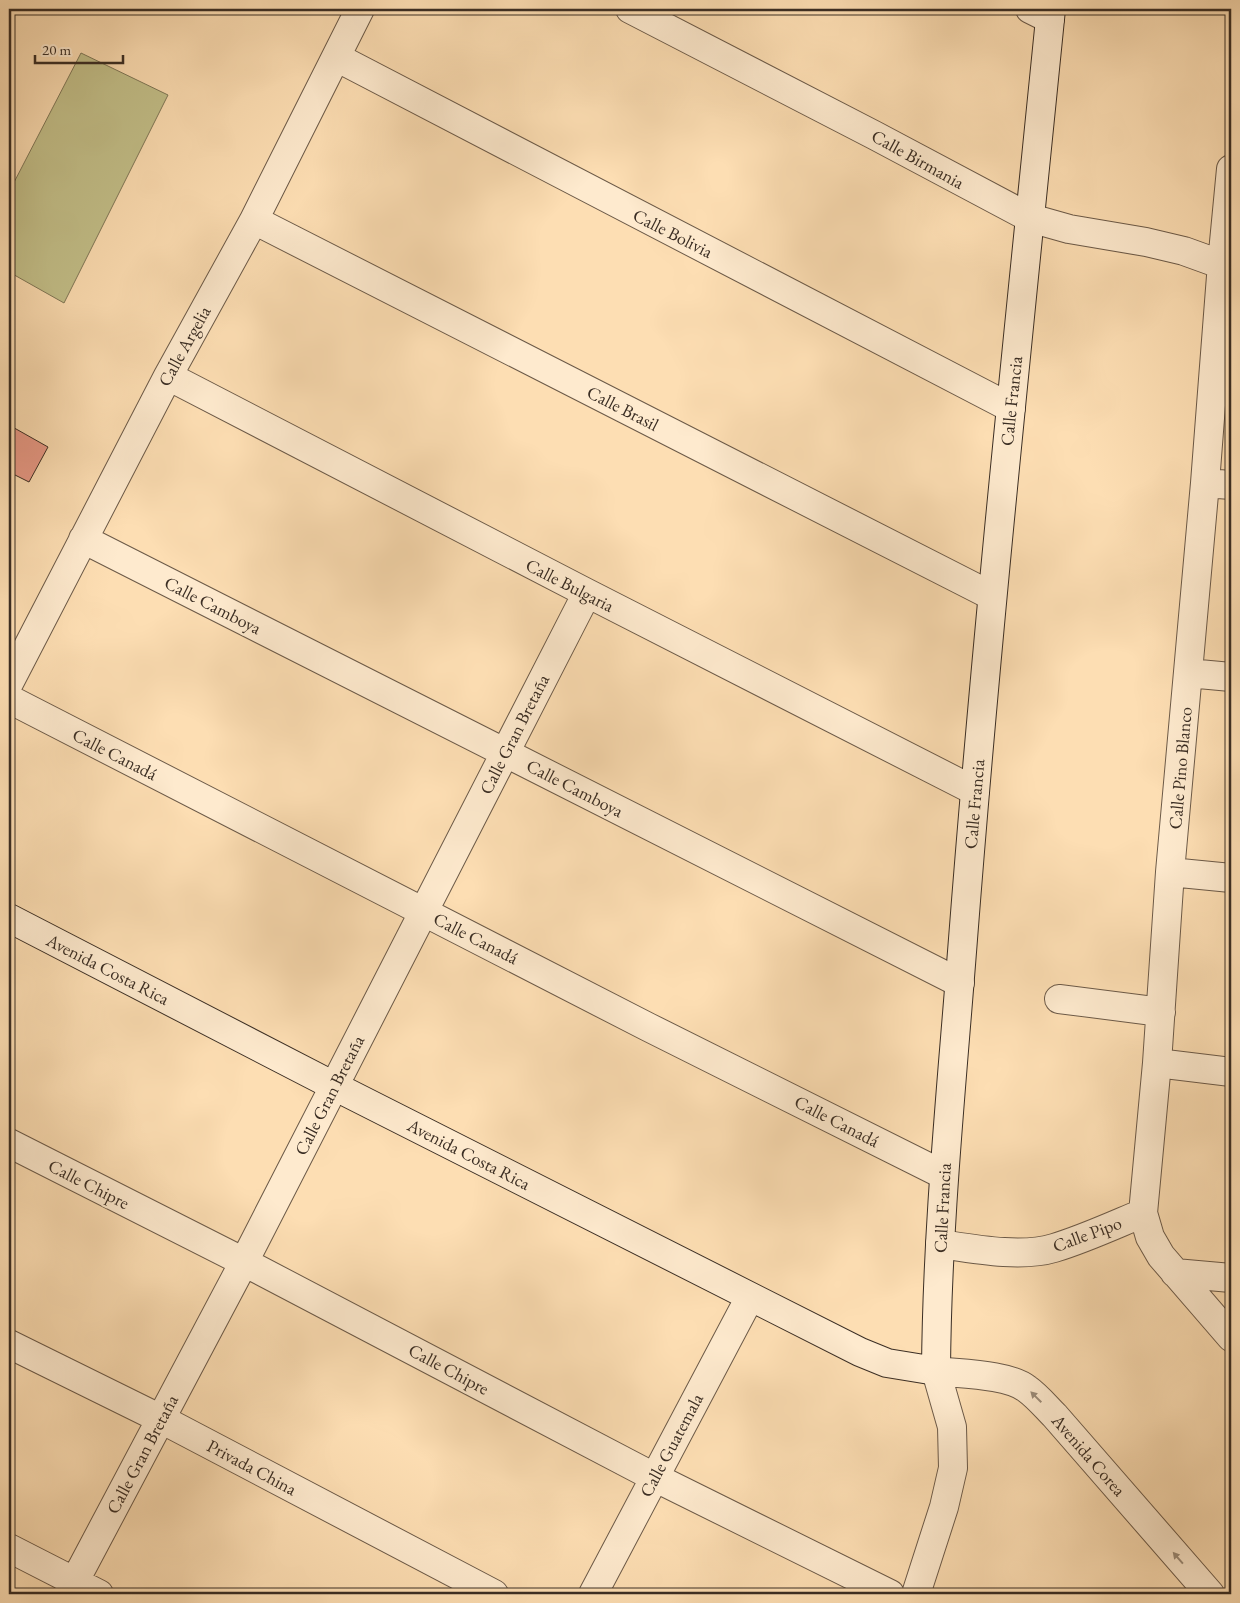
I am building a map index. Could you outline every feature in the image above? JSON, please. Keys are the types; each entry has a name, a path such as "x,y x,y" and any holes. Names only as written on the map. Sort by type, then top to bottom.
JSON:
{"street":[{"name":"Calle Argelia","path":"9,683 168,376 254,220 360,9"},
{"name":"Calle Birmania","path":"630,9 1030,218 1069,228 1184,251 1226,265"},
{"name":"Calle Francia","path":"916,1594 944,1507 953,1468 952,1427 936,1371 944,1175 992,596 1030,218 1044,12"},
{"name":"Calle Bolivia","path":"336,57 1011,408"},
{"name":"Calle Pino Blanco","path":"1231,169 1218,484 1188,673 1143,1213 1150,1237 1160,1256 1231,1337"},
{"name":"Calle Brasil","path":"254,220 992,596"},
{"name":"Calle Bulgaria","path":"168,376 975,791"},
{"name":"Calle Camboya","path":"83,539 960,984"},
{"name":"Calle Gran Bretaña","path":"71,1588 244,1262 587,593"},
{"path":"1188,673 1231,677"},
{"name":"Calle Canadá","path":"9,699 648,1027 944,1175"},
{"path":"1170,872 1231,878"},
{"name":"Avenida Costa Rica","path":"9,918 334,1086 860,1352 887,1363 936,1371"},
{"path":"1060,999 1161,1012"},
{"path":"1157,1063 1231,1072"},
{"name":"Calle Chipre","path":"9,1143 244,1262 654,1477 890,1594"},
{"name":"Calle Pipo","path":"940,1244 987,1250 1025,1252 1053,1248 1143,1213"},
{"path":"1175,1274 1231,1278"},
{"name":"Calle Guatemala","path":"593,1594 750,1296"},
{"name":"Privada China","path":"9,1344 161,1419 494,1594"},
{"name":"Avenida Corea","path":"936,1371 1000,1378 1015,1382 1027,1389 1055,1416 1210,1594"},
{"path":"9,1548 71,1588 99,1594"}],"shaded area":[{"path":"81,53 168,95 64,303 9,272 9,192"}],"building":[{"path":"9,425 48,447 29,482 9,472"}]}
